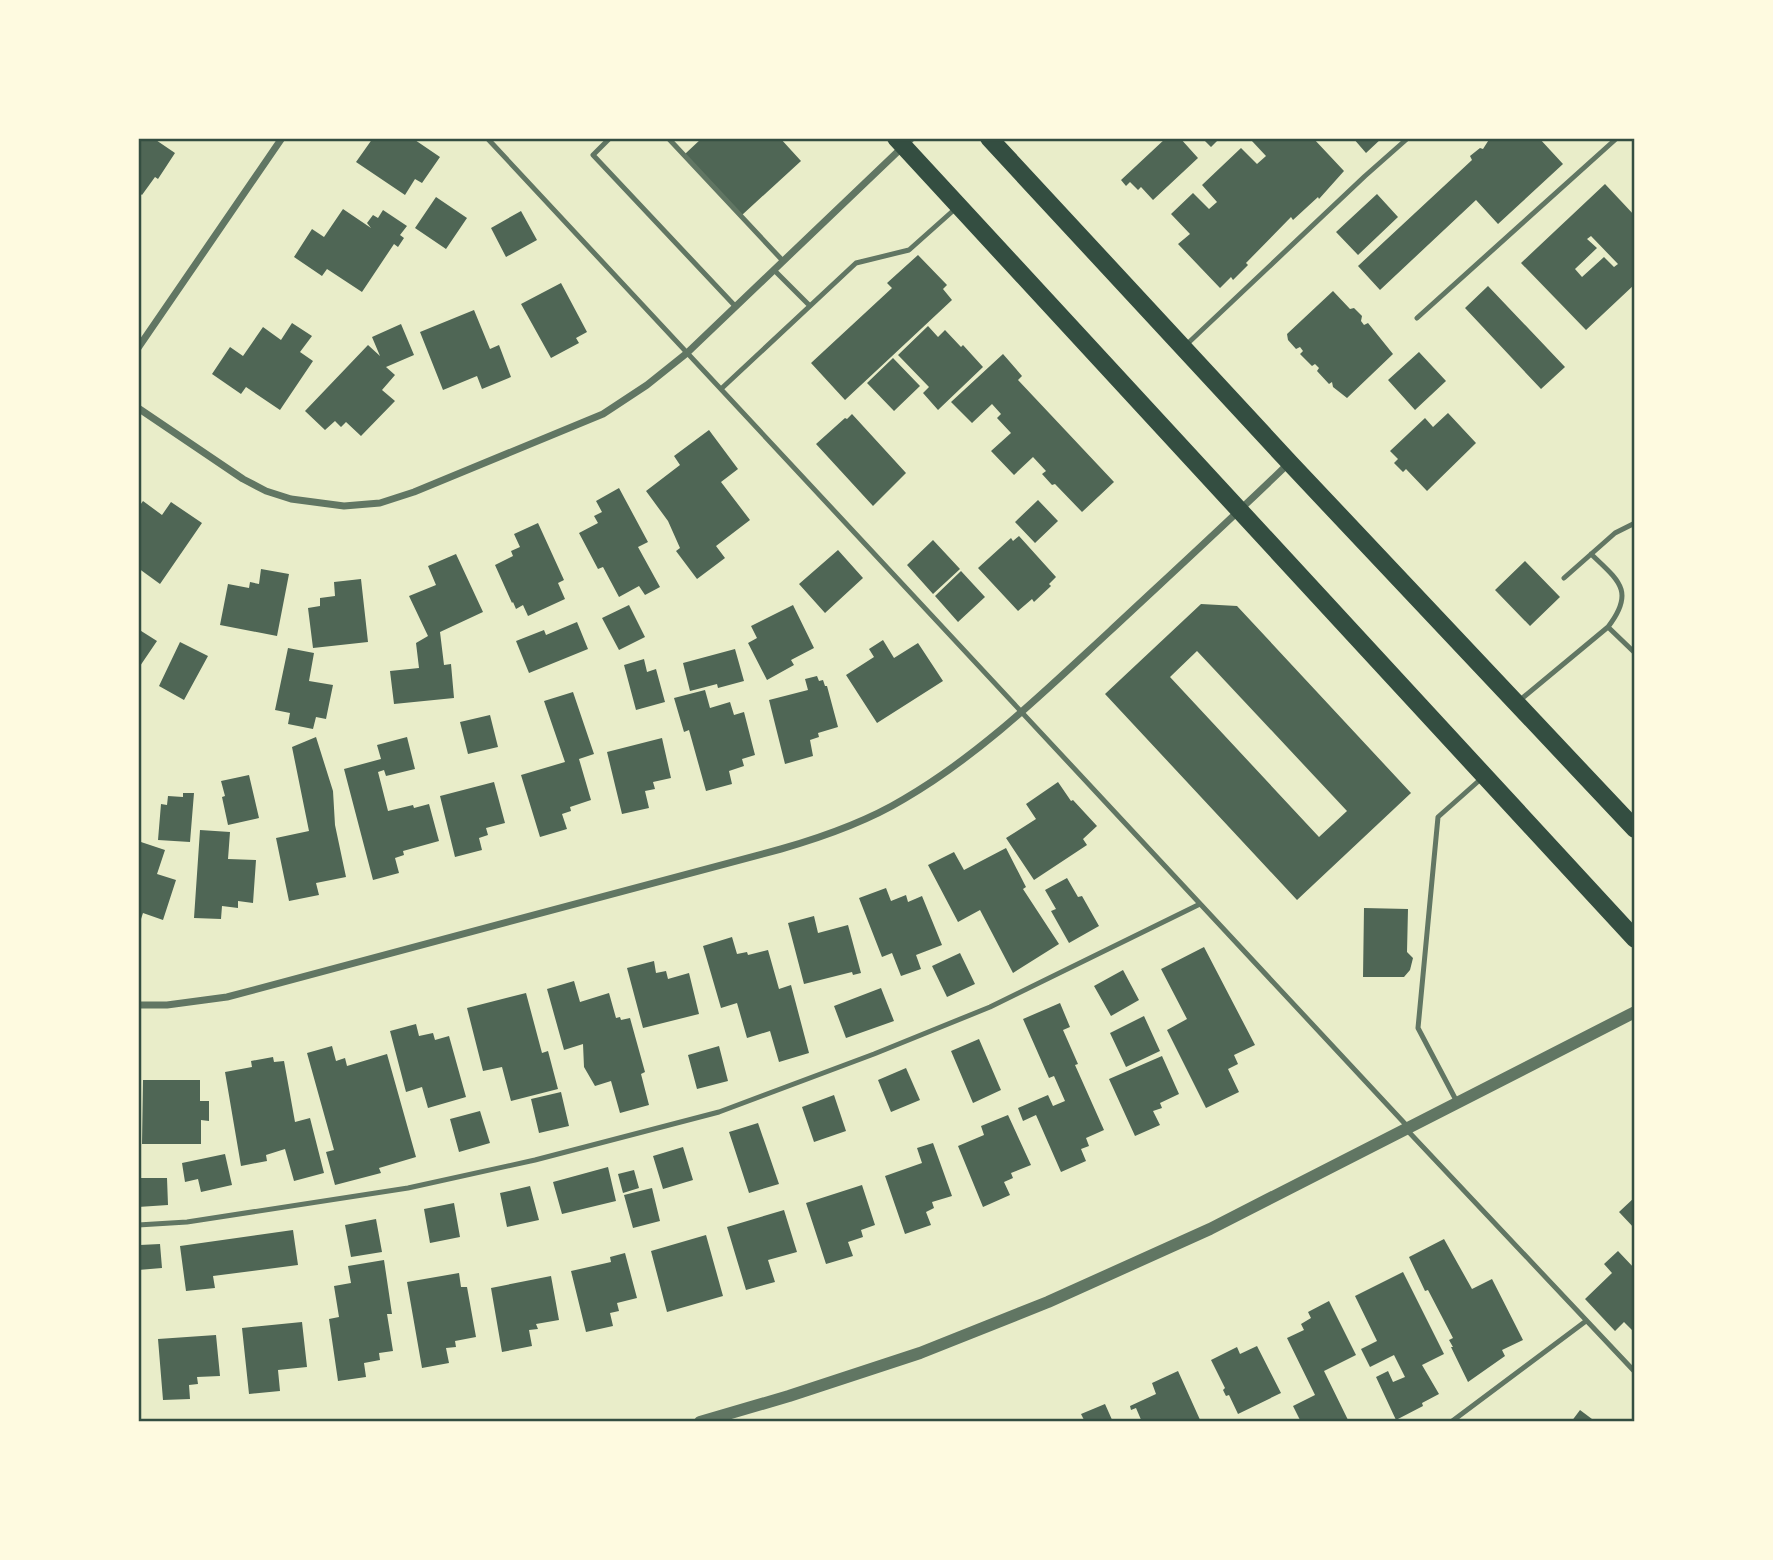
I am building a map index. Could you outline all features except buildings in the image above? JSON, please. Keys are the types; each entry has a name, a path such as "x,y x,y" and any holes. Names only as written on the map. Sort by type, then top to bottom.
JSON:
{"main road":[{"path":"989,138 1635,829"},
{"path":"904,141 958,206 1635,939"}],"street":[{"path":"138,348 282,138"},
{"path":"138,408 243,479 266,491 317,504 362,506 414,492 603,414 647,386 736,307 904,141"},
{"path":"138,1005 227,997 820,837 862,820 912,794 952,768 1022,712 1290,463"},
{"path":"700,1422 789,1396 984,1328 1177,1245 1635,1012"}],"lane":[{"path":"487,138 1635,1372"},
{"path":"610,138 593,155 736,307"},
{"path":"668,138 783,261"},
{"path":"1184,347 1408,138"},
{"path":"1417,318 1616,138"},
{"path":"721,389 856,263 909,250 958,206"},
{"path":"774,270 810,306"},
{"path":"1564,578 1615,533 1635,523"},
{"path":"1517,703 1608,627 1617,615 1622,593 1620,582 1591,554"},
{"path":"1608,627 1635,653"},
{"path":"1458,1104 1418,1028 1438,817 1484,776"},
{"path":"138,1225 187,1222 408,1188 535,1160 719,1112 990,1007 1200,904"},
{"path":"1451,1422 1587,1321"}]}
